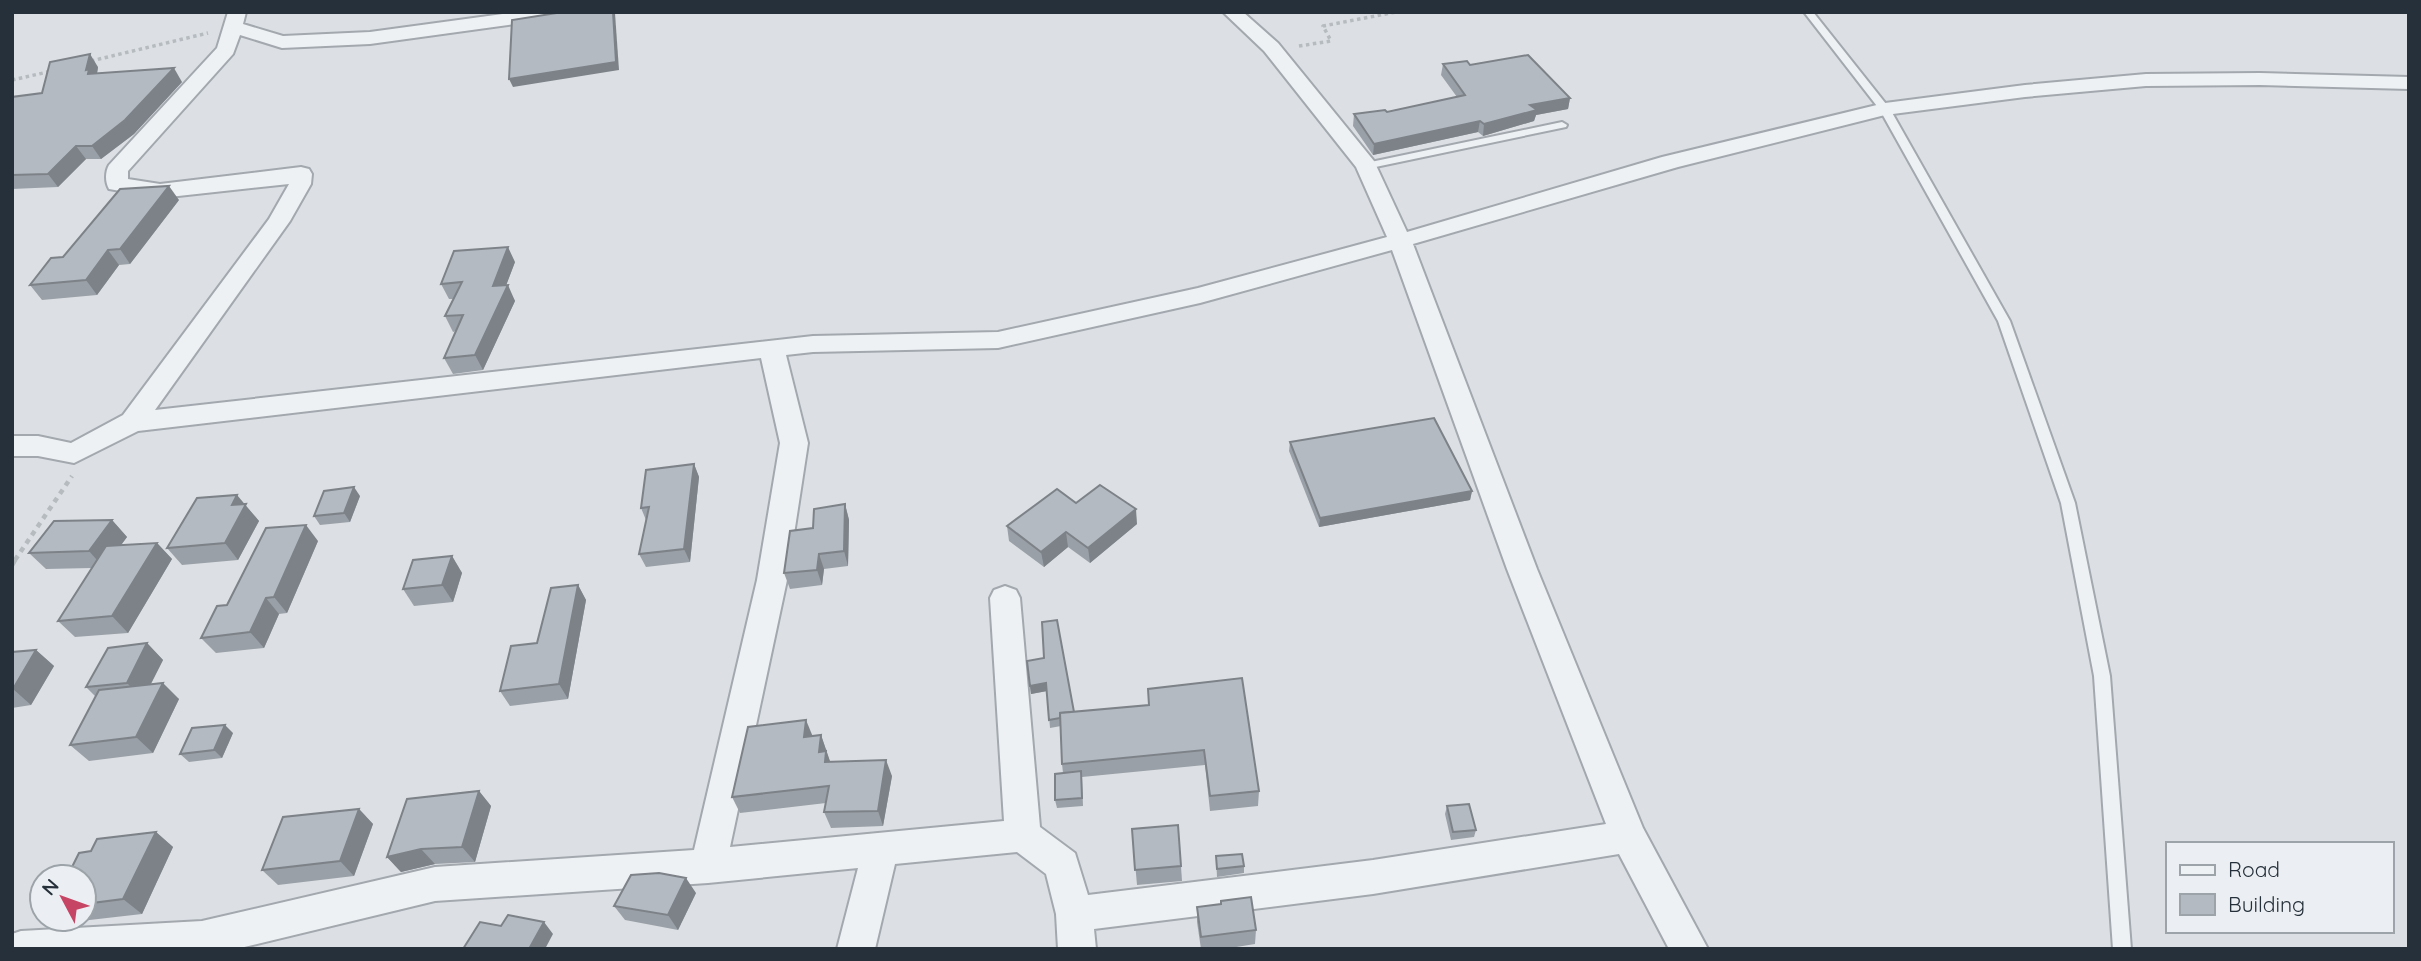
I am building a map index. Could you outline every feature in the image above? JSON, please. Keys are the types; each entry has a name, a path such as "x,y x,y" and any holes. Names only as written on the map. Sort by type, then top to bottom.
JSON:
{"street":[{"path":"132,422 279,221 300,184 301,174 160,191 117,184 117,170 226,50 235,20 282,42 370,38 559,12"},
{"path":"1233,12 1271,47 1366,166 1399,239 1522,569 1628,836 1689,949"},
{"path":"12,446 38,446 74,453 132,422 813,344 998,340 1200,295 1670,162 1885,109 2025,91 2146,80 2260,79 2409,83"},
{"path":"708,866 772,580 794,443 772,349"},
{"path":"1005,598 1024,835"},
{"path":"20,949 202,939 435,884 708,866 1024,835 1062,865 1075,931 1373,877 1628,836"},
{"path":"856,949 880,850"}],"lane":[{"path":"1808,12 1885,109 2004,321 2068,503 2102,676 2122,949"},
{"path":"1366,166 1562,125"}],"path":[{"path":"1271,47 1286,44 1305,47 1331,41 1323,26 1396,12"},
{"path":"91,61 235,20"},
{"path":"12,80 51,71"},
{"path":"12,565 72,479 74,453"}],"building":[{"path":"563,12 613,12 616,62 509,79 512,20"},
{"path":"90,54 86,70 89,69 88,74 174,68 125,120 92,146 76,146 48,174 12,175 12,97 42,93 50,62"},
{"path":"1528,55 1570,98 1530,105 1537,110 1484,124 1480,121 1374,144 1354,114 1385,110 1387,112 1465,95 1443,64 1467,61 1470,65"},
{"path":"169,186 120,249 108,250 86,280 30,285 51,258 63,257 120,189"},
{"path":"508,247 493,286 508,285 475,355 444,358 463,315 445,316 462,282 441,284 454,251"},
{"path":"1434,418 1472,491 1320,518 1290,442"},
{"path":"694,464 684,549 639,554 649,507 641,508 646,470"},
{"path":"1100,485 1136,509 1088,548 1066,532 1041,552 1007,526 1057,489 1076,503"},
{"path":"354,487 344,513 314,516 324,491"},
{"path":"237,495 232,505 246,504 225,543 167,548 197,498"},
{"path":"845,504 844,551 819,554 817,570 784,573 790,531 813,528 814,509"},
{"path":"112,520 89,551 29,553 54,521"},
{"path":"306,525 274,597 266,598 250,632 201,638 217,606 227,605 266,528"},
{"path":"157,543 112,616 58,621 106,546"},
{"path":"452,556 442,585 403,589 413,560"},
{"path":"578,585 559,684 500,691 511,646 537,643 551,588"},
{"path":"1057,620 1074,712 1060,713 1060,718 1049,720 1046,683 1030,686 1027,661 1044,658 1042,622"},
{"path":"147,643 127,683 86,687 108,648"},
{"path":"36,650 13,689 12,689 12,652"},
{"path":"1242,678 1259,791 1210,796 1204,750 1062,764 1060,713 1149,705 1148,689"},
{"path":"163,683 136,737 70,745 99,690"},
{"path":"806,720 804,737 821,735 819,752 826,751 825,762 886,760 878,811 824,812 829,786 732,797 748,727"},
{"path":"225,725 214,750 180,754 192,728"},
{"path":"1081,771 1082,798 1055,800 1055,774"},
{"path":"479,791 462,847 421,849 387,857 407,799"},
{"path":"1469,804 1476,830 1453,832 1447,806"},
{"path":"359,809 340,861 262,870 283,817"},
{"path":"1178,825 1181,866 1135,870 1132,829"},
{"path":"156,832 123,899 98,902 98,863 74,863 79,853 91,851 97,839"},
{"path":"1242,854 1244,866 1217,869 1216,856"},
{"path":"659,873 686,878 668,915 614,906 631,875"},
{"path":"1251,897 1256,930 1201,937 1197,907"},
{"path":"508,915 544,922 529,949 463,949 480,922 501,926"}]}
